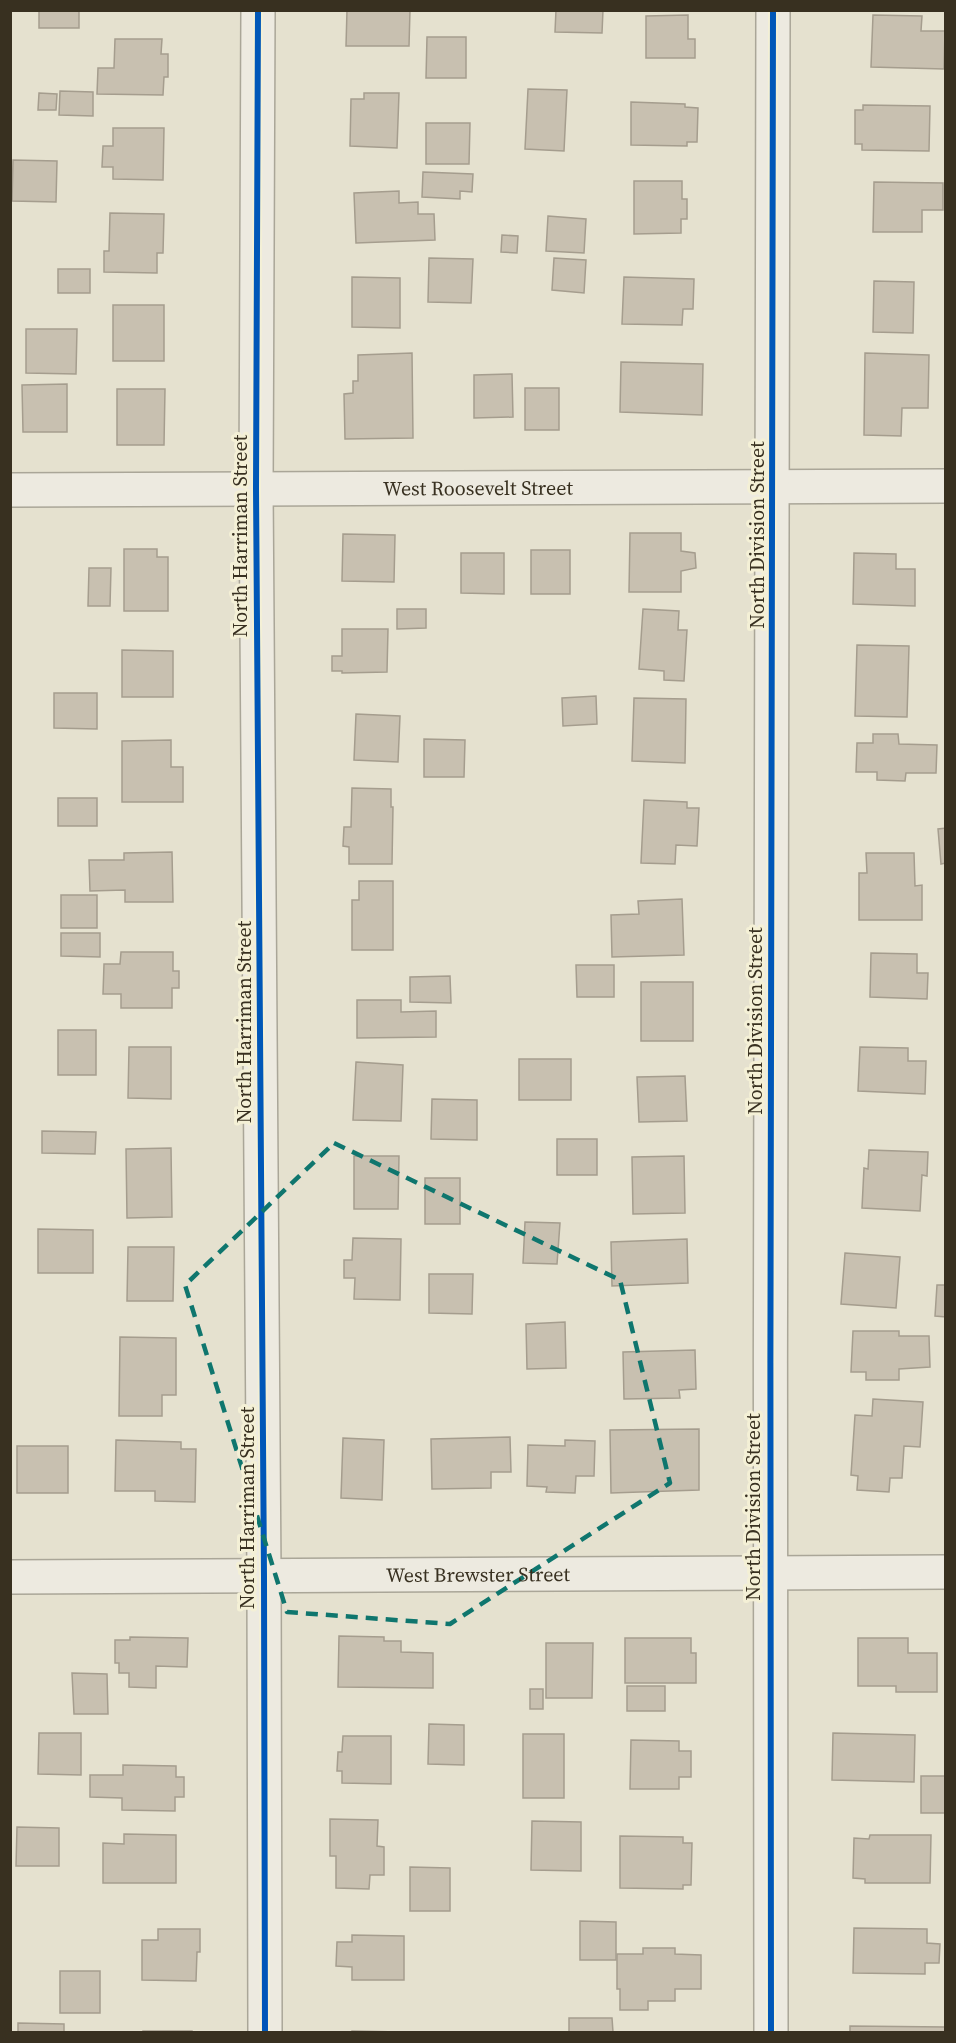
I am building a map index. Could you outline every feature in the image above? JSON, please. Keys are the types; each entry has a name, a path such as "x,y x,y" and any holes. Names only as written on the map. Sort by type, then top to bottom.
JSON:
{"street":[{"name":"North Harriman Street","path":"258,10 256,488 265,2032"},
{"name":"North Division Street","path":"771,2032 769,1573 774,487 773,10"},
{"name":"West Roosevelt Street","path":"10,490 945,486"},
{"name":"West Brewster Street","path":"10,1577 945,1572"}],"highlighted area":[{"path":"334,1143 620,1280 670,1483 450,1624 287,1612 185,1285"}],"building":[{"path":"39,10 79,10 79,28 39,28"},
{"path":"347,10 410,10 409,46 346,46"},
{"path":"556,10 603,10 602,33 555,32"},
{"path":"688,15 688,39 695,39 695,58 646,58 646,16"},
{"path":"873,15 922,16 921,31 945,31 944,69 871,67"},
{"path":"427,37 466,37 466,78 426,78"},
{"path":"115,39 162,39 161,54 168,54 168,77 164,77 163,95 97,94 98,68 114,68"},
{"path":"528,89 567,90 564,151 525,149"},
{"path":"60,91 93,92 93,116 59,115"},
{"path":"39,93 57,94 56,110 38,110"},
{"path":"364,93 399,93 397,148 350,146 351,99 364,99"},
{"path":"631,102 685,104 685,107 698,108 697,142 687,142 687,146 631,145"},
{"path":"863,105 930,106 929,151 862,150 862,144 855,144 855,110 863,110"},
{"path":"426,123 470,123 469,164 426,164"},
{"path":"113,128 164,128 163,180 113,179 113,167 102,167 103,146 113,146"},
{"path":"13,160 57,161 56,202 12,201"},
{"path":"423,172 473,174 472,192 460,191 460,199 422,197"},
{"path":"634,181 682,181 682,199 687,199 687,219 681,219 681,233 634,234"},
{"path":"874,182 943,183 943,210 922,210 922,232 873,232"},
{"path":"399,191 399,203 418,202 418,214 434,214 435,240 356,243 354,193"},
{"path":"110,213 164,214 163,253 157,253 157,273 104,272 104,251 109,251"},
{"path":"548,216 586,219 584,253 546,251"},
{"path":"502,235 518,236 517,253 501,252"},
{"path":"429,258 473,259 471,303 428,302"},
{"path":"554,258 586,260 584,293 552,290"},
{"path":"58,269 90,269 90,293 58,293"},
{"path":"352,277 400,278 400,328 352,327"},
{"path":"624,277 694,279 693,309 683,309 682,325 622,324"},
{"path":"874,281 914,282 913,333 873,332"},
{"path":"113,305 164,305 164,361 113,361"},
{"path":"26,329 77,329 76,374 26,373"},
{"path":"412,353 413,438 345,439 344,394 353,393 353,381 358,381 358,355"},
{"path":"865,353 929,355 928,408 902,408 901,436 864,435"},
{"path":"621,362 703,364 702,415 620,412"},
{"path":"512,374 513,417 474,418 474,375"},
{"path":"67,384 67,432 23,432 22,385"},
{"path":"525,388 559,388 559,430 525,430"},
{"path":"117,389 165,389 164,445 117,445"},
{"path":"630,533 681,533 681,551 695,553 696,568 681,571 681,592 629,592"},
{"path":"343,534 395,535 394,582 342,581"},
{"path":"124,549 157,549 157,557 168,557 168,611 124,611"},
{"path":"531,550 570,550 570,594 531,594"},
{"path":"461,553 504,553 504,594 461,593"},
{"path":"854,553 896,554 896,569 915,569 915,606 853,604"},
{"path":"89,568 111,568 110,606 88,606"},
{"path":"397,609 426,609 426,628 397,629"},
{"path":"643,609 679,611 678,630 687,630 684,681 664,680 664,671 639,669"},
{"path":"342,629 388,629 387,672 342,673 342,671 332,671 332,656 342,656"},
{"path":"857,645 909,646 907,717 855,716"},
{"path":"122,650 173,651 173,697 122,697"},
{"path":"54,693 97,693 97,729 54,728"},
{"path":"596,696 597,724 563,726 562,698"},
{"path":"634,698 686,699 685,763 632,761"},
{"path":"356,714 400,716 398,762 354,760"},
{"path":"873,734 898,734 899,744 937,745 936,773 906,773 905,781 877,780 877,772 856,772 857,743 873,743"},
{"path":"424,739 465,740 464,777 424,777"},
{"path":"171,740 171,767 183,767 183,802 122,802 122,741"},
{"path":"352,788 391,789 392,864 349,864 349,847 343,846 344,827 351,827"},
{"path":"58,798 97,798 97,826 58,826"},
{"path":"644,800 687,802 687,808 699,808 697,846 676,845 675,864 641,863"},
{"path":"946,828 946,863 941,864 938,829"},
{"path":"172,852 173,902 125,902 125,890 90,891 89,860 124,860 124,853"},
{"path":"866,853 914,853 915,886 922,885 922,920 859,920 859,873 867,873"},
{"path":"359,881 393,881 393,950 352,950 352,900 359,900"},
{"path":"61,895 97,895 97,928 61,928"},
{"path":"682,899 684,955 612,957 611,915 639,914 638,901"},
{"path":"61,933 100,933 100,957 61,956"},
{"path":"121,952 173,952 173,971 179,971 179,988 172,988 172,1008 121,1008 121,994 103,994 104,964 120,964"},
{"path":"871,953 917,954 917,973 928,973 927,999 870,997"},
{"path":"576,965 614,965 614,997 577,997"},
{"path":"450,976 451,1003 410,1002 410,977"},
{"path":"641,982 693,982 693,1041 641,1041"},
{"path":"357,1000 401,1000 401,1012 436,1011 436,1037 357,1038"},
{"path":"58,1030 96,1030 96,1075 58,1075"},
{"path":"129,1047 171,1047 171,1099 128,1098"},
{"path":"860,1047 908,1048 908,1061 926,1061 925,1094 858,1091"},
{"path":"519,1059 571,1059 571,1100 519,1100"},
{"path":"356,1062 403,1065 401,1121 353,1120"},
{"path":"685,1076 687,1121 639,1122 637,1077"},
{"path":"432,1099 477,1100 477,1140 431,1139"},
{"path":"42,1131 96,1132 95,1154 42,1153"},
{"path":"557,1139 597,1139 597,1175 557,1175"},
{"path":"171,1148 172,1217 127,1218 126,1149"},
{"path":"869,1150 928,1152 927,1176 922,1175 920,1211 862,1208 864,1168 868,1169"},
{"path":"354,1156 399,1156 398,1209 354,1209"},
{"path":"684,1156 685,1213 633,1214 632,1157"},
{"path":"425,1178 460,1178 460,1224 425,1224"},
{"path":"525,1222 560,1223 557,1264 523,1263"},
{"path":"38,1229 93,1230 93,1273 38,1273"},
{"path":"353,1238 401,1239 400,1300 354,1299 355,1278 344,1278 344,1260 352,1260"},
{"path":"687,1239 688,1283 612,1286 611,1242"},
{"path":"128,1247 174,1247 173,1301 127,1301"},
{"path":"845,1253 900,1257 896,1308 841,1304"},
{"path":"429,1274 473,1274 472,1314 429,1313"},
{"path":"937,1285 946,1285 946,1317 935,1316"},
{"path":"565,1322 566,1368 527,1369 526,1324"},
{"path":"853,1331 899,1331 899,1336 929,1336 930,1367 899,1369 899,1380 866,1380 866,1372 851,1372"},
{"path":"120,1337 176,1338 176,1395 162,1395 162,1416 119,1416"},
{"path":"695,1350 696,1389 679,1390 680,1398 624,1399 623,1352"},
{"path":"873,1399 923,1402 920,1447 904,1446 902,1478 890,1478 889,1492 857,1490 858,1476 851,1475 855,1415 872,1416"},
{"path":"699,1429 699,1490 611,1493 610,1430"},
{"path":"510,1437 511,1472 491,1472 491,1488 432,1489 431,1439"},
{"path":"343,1438 384,1440 382,1500 341,1498"},
{"path":"116,1440 181,1442 181,1449 196,1449 195,1502 155,1501 155,1491 115,1491"},
{"path":"565,1440 595,1441 594,1476 576,1476 575,1493 546,1492 547,1487 527,1486 528,1445 565,1446"},
{"path":"17,1446 68,1446 68,1493 17,1493"},
{"path":"339,1636 384,1637 384,1641 401,1641 401,1652 433,1653 433,1688 338,1687"},
{"path":"130,1637 188,1638 187,1667 156,1666 156,1688 129,1687 129,1673 119,1673 119,1663 115,1663 115,1640 130,1640"},
{"path":"625,1638 691,1638 691,1653 696,1653 696,1683 625,1683"},
{"path":"858,1638 908,1638 908,1653 937,1653 937,1692 896,1692 896,1686 858,1686"},
{"path":"546,1643 593,1643 592,1698 546,1698"},
{"path":"72,1673 107,1674 108,1714 74,1714"},
{"path":"627,1686 665,1686 665,1711 627,1711"},
{"path":"530,1689 543,1689 543,1709 530,1709"},
{"path":"429,1724 464,1725 464,1765 428,1764"},
{"path":"39,1733 81,1733 81,1775 38,1774"},
{"path":"833,1733 915,1735 914,1782 832,1780"},
{"path":"523,1734 564,1734 564,1798 523,1798"},
{"path":"343,1736 391,1736 391,1784 342,1783 342,1771 337,1771 338,1752 342,1752"},
{"path":"631,1740 679,1741 679,1751 691,1751 691,1777 679,1777 679,1789 630,1789"},
{"path":"123,1765 176,1766 176,1777 184,1777 184,1797 175,1797 175,1811 122,1810 122,1798 90,1797 90,1775 123,1775"},
{"path":"921,1776 946,1776 946,1813 921,1813"},
{"path":"330,1819 378,1820 377,1846 384,1847 384,1875 370,1875 369,1889 336,1888 336,1856 330,1856"},
{"path":"532,1821 581,1822 581,1871 531,1870"},
{"path":"17,1827 59,1828 59,1866 16,1866"},
{"path":"124,1834 176,1835 176,1883 103,1883 103,1843 124,1844"},
{"path":"870,1835 931,1835 930,1883 865,1883 865,1879 853,1878 854,1838 869,1839"},
{"path":"620,1836 683,1837 683,1843 692,1843 691,1885 683,1885 683,1889 620,1888"},
{"path":"410,1867 450,1868 450,1911 410,1911"},
{"path":"580,1921 616,1922 616,1960 580,1960"},
{"path":"854,1928 927,1929 927,1943 940,1944 939,1963 925,1963 925,1974 853,1973"},
{"path":"158,1929 200,1929 196,1981 142,1980 142,1940 158,1940"},
{"path":"352,1935 404,1936 404,1980 352,1980 352,1967 336,1966 337,1942 352,1942"},
{"path":"643,1948 675,1948 675,1954 701,1955 701,1989 675,1989 675,2001 648,2001 648,2010 620,2010 620,1989 617,1989 617,1954 643,1954"},
{"path":"60,1971 100,1971 100,2013 60,2013"},
{"path":"569,2018 612,2018 613,2032 569,2032"},
{"path":"18,2023 64,2024 64,2032 18,2032"},
{"path":"850,2026 946,2027 946,2032 850,2032"},
{"path":"192,2031 192,2032 143,2032"},
{"path":"352,2031 401,2032 352,2032"}],"cycle path":[{"path":"258,10 256,488 265,2032"},
{"path":"771,2032 773,10"}]}
